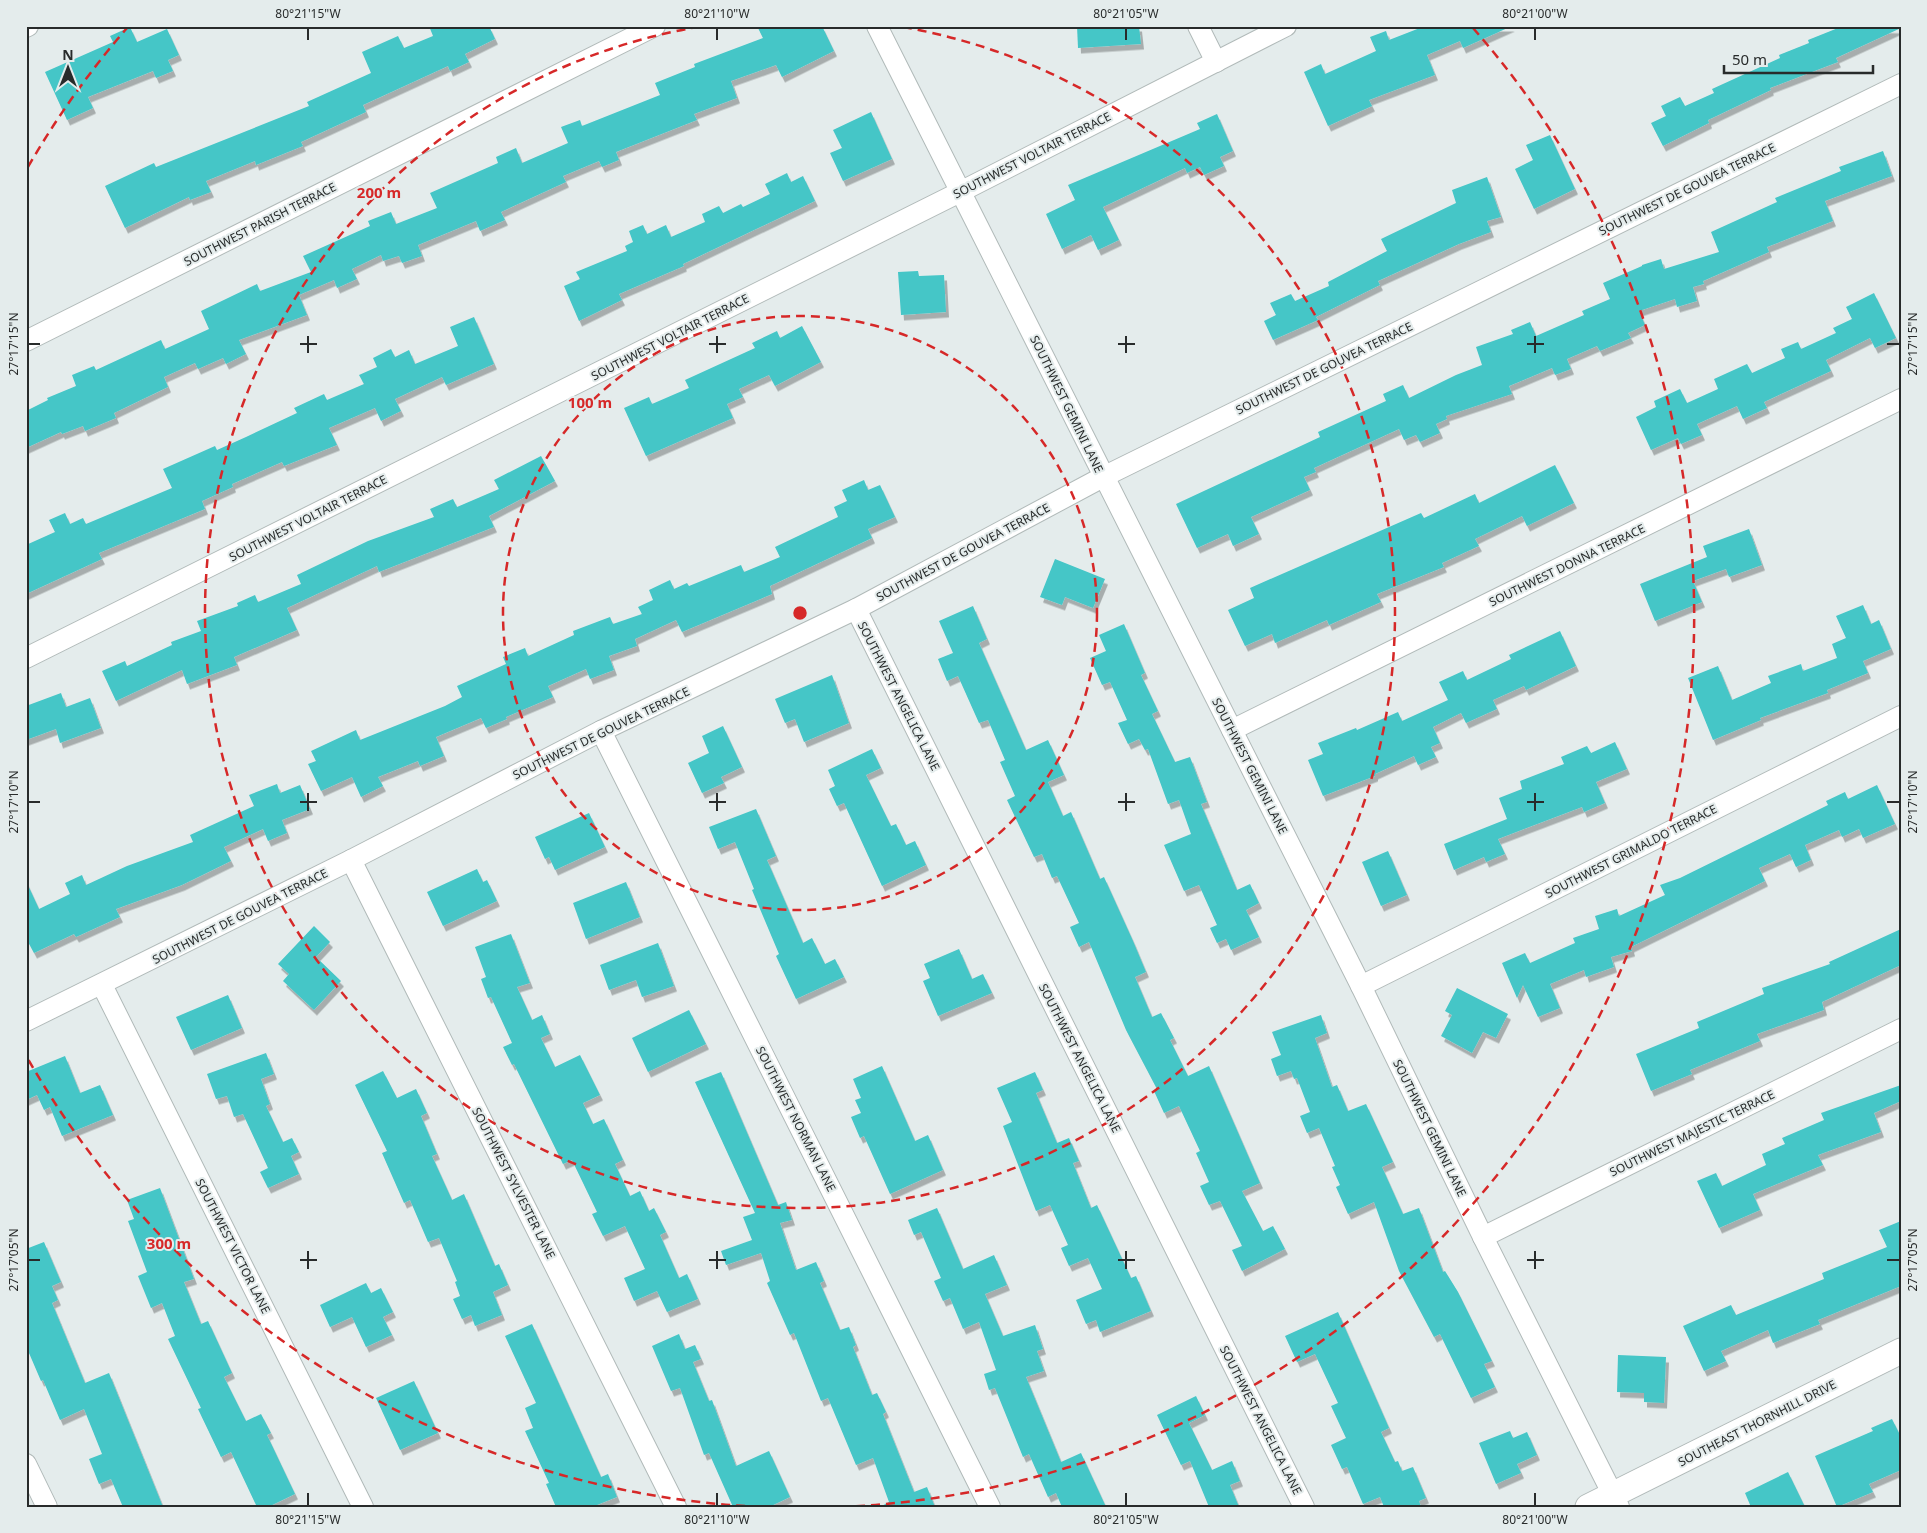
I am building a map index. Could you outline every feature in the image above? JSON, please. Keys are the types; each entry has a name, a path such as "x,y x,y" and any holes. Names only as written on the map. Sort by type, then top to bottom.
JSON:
{"street":[{"name":"SOUTHWEST PARISH TERRACE","path":"26,341 655,26"},
{"name":"SOUTHWEST GEMINI LANE","path":"877,26 962,191 1103,477 1361,986 1483,1237 1616,1501"},
{"path":"1198,26 1216,62"},
{"name":"SOUTHWEST VOLTAIR TERRACE","path":"26,658 962,191 1286,26"},
{"name":"SOUTHWEST DE GOUVEA TERRACE","path":"26,1021 351,860 601,731 856,609 1103,477 1901,84"},
{"name":"SOUTHWEST DONNA TERRACE","path":"1232,730 1901,399"},
{"name":"SOUTHWEST ANGELICA LANE","path":"856,609 1304,1507"},
{"name":"SOUTHWEST GRIMALDO TERRACE","path":"1361,986 1901,716"},
{"name":"SOUTHWEST NORMAN LANE","path":"601,731 990,1507"},
{"name":"SOUTHWEST SYLVESTER LANE","path":"351,860 676,1507"},
{"name":"SOUTHWEST VICTOR LANE","path":"102,985 363,1507"},
{"name":"SOUTHWEST MAJESTIC TERRACE","path":"1483,1237 1901,1029"},
{"name":"SOUTHEAST THORNHILL DRIVE","path":"1588,1507 1616,1501 1901,1351"},
{"path":"26,1464 47,1507"}],"building":[{"path":"429,26 489,26 495,39 465,54 469,62 450,71 448,66 363,105 366,112 301,142 303,146 256,165 255,161 206,181 211,192 190,200 189,197 125,228 105,186 154,163 156,167 309,106 307,102 371,73 362,52 398,36 404,48 433,36"},
{"path":"757,26 822,26 834,51 782,77 776,65 731,81 737,98 694,114 697,120 616,152 619,160 602,167 599,161 563,176 566,182 501,212 505,220 480,231 476,221 418,245 422,256 402,263 399,256 383,261 381,255 352,269 357,279 337,288 334,280 299,295 307,315 239,340 246,354 226,364 223,358 198,369 195,363 164,377 168,387 114,413 116,418 85,431 83,426 62,434 61,432 26,448 26,411 48,400 47,398 76,386 72,375 94,366 96,370 161,340 165,349 209,329 201,311 257,284 260,291 311,272 303,256 370,226 368,221 391,212 396,224 437,208 430,193 498,163 496,157 516,148 522,163 568,143 561,127 580,120 582,126 660,95 655,83 695,67 694,64 763,38"},
{"path":"1077,26 1139,26 1141,44 1078,48"},
{"path":"1425,26 1512,26 1463,48 1460,41 1427,55 1435,75 1369,100 1372,106 1328,126 1304,72 1321,64 1325,74 1376,51 1370,37 1386,31 1389,40"},
{"path":"1843,26 1901,28 1836,58 1838,62 1770,88 1771,90 1708,120 1709,123 1663,146 1651,123 1666,116 1661,106 1680,97 1685,106 1714,93 1712,89 1780,58 1779,55 1809,43 1808,40"},
{"path":"130,27 137,42 167,29 179,55 168,60 173,71 156,78 153,71 88,97 93,108 67,120 45,72 113,42 110,36"},
{"path":"871,112 892,159 843,181 830,153 842,148 833,130"},
{"path":"1217,114 1233,151 1220,157 1224,166 1204,175 1200,167 1187,173 1185,168 1103,207 1119,240 1098,250 1091,235 1062,249 1046,214 1075,200 1068,185 1200,129 1197,123"},
{"path":"1550,135 1575,189 1534,209 1515,169 1533,160 1526,145"},
{"path":"1883,151 1892,176 1825,201 1833,221 1767,247 1769,252 1703,281 1704,284 1693,287 1697,301 1677,307 1675,299 1639,311 1645,325 1628,333 1631,338 1600,351 1597,346 1567,359 1571,369 1555,375 1552,368 1509,386 1512,394 1446,416 1447,419 1436,424 1440,433 1420,442 1416,435 1404,440 1399,429 1314,468 1316,472 1304,477 1310,490 1251,517 1259,534 1233,546 1228,534 1197,548 1176,504 1320,437 1318,432 1386,401 1383,394 1403,385 1409,398 1456,375 1482,365 1476,347 1513,334 1511,330 1530,322 1536,336 1584,315 1582,311 1610,299 1603,283 1642,265 1661,259 1664,269 1719,252 1711,232 1777,202 1775,198 1841,171 1839,167"},
{"path":"787,173 791,182 803,176 815,201 683,264 684,266 619,294 622,300 579,321 564,286 580,279 576,272 627,251 625,246 633,242 629,231 643,225 647,234 666,225 671,237 705,222 702,214 719,206 723,213 741,204 743,207 770,194 765,184"},
{"path":"1487,177 1501,217 1487,221 1491,232 1459,244 1378,281 1380,285 1316,317 1318,320 1273,340 1264,321 1276,315 1270,303 1291,294 1295,301 1329,286 1328,282 1387,251 1381,239 1456,203 1452,190"},
{"path":"918,271 919,276 944,275 946,312 901,315 898,272"},
{"path":"1874,293 1896,338 1875,348 1870,338 1826,360 1831,371 1764,402 1767,408 1743,419 1737,406 1697,424 1702,435 1681,444 1678,438 1651,450 1636,417 1656,407 1654,401 1680,389 1687,403 1718,389 1714,379 1747,364 1752,373 1785,358 1781,349 1798,342 1801,349 1836,333 1833,328 1852,319 1846,307"},
{"path":"474,317 494,364 446,385 442,377 395,399 401,411 381,421 375,408 329,428 337,445 284,466 282,462 232,484 233,487 202,501 205,509 99,553 102,559 26,594 26,545 55,532 49,520 65,513 70,524 83,518 86,524 172,488 163,469 215,446 217,450 246,437 297,413 294,408 324,394 327,400 364,384 359,375 377,367 373,358 391,349 395,357 409,350 415,364 458,346 450,327"},
{"path":"802,326 821,362 775,386 769,375 739,389 743,397 727,404 733,418 646,456 624,408 649,397 652,404 689,388 685,380 755,348 752,343 777,331 780,338"},
{"path":"541,456 555,481 489,516 494,527 379,572 377,566 287,608 297,630 234,657 237,665 187,684 182,670 116,701 102,671 125,661 127,666 172,645 171,642 201,631 197,621 238,606 237,603 255,595 258,602 301,584 297,575 368,541 434,517 430,509 453,499 457,507 499,489 494,480"},
{"path":"1555,465 1574,503 1527,526 1522,516 1475,539 1479,546 1442,563 1444,567 1377,594 1381,602 1329,625 1327,620 1275,643 1272,634 1245,646 1228,610 1254,598 1250,588 1421,513 1424,518 1475,494 1479,503"},
{"path":"864,480 868,490 880,485 895,517 868,529 872,538 770,586 772,594 682,632 676,620 635,639 637,646 609,656 614,670 590,679 586,669 548,686 553,697 506,717 507,719 486,728 481,718 436,737 444,756 420,766 418,761 378,777 383,786 361,797 352,777 321,791 308,764 316,761 311,751 356,730 360,740 445,706 462,697 457,686 506,664 503,657 525,648 528,656 574,635 573,631 610,617 613,624 642,614 638,607 653,600 649,590 670,580 674,589 687,583 689,586 741,565 744,572 780,557 775,547 838,517 834,507 847,501 842,490"},
{"path":"1749,529 1762,565 1729,577 1726,569 1693,581 1702,602 1655,621 1640,584 1707,557 1703,546"},
{"path":"1055,559 1105,579 1093,608 1065,597 1062,605 1040,597"},
{"path":"1863,605 1871,624 1879,620 1891,649 1863,661 1868,673 1827,690 1828,693 1760,718 1761,720 1713,740 1688,678 1718,666 1732,700 1771,683 1768,676 1801,664 1803,671 1837,658 1832,644 1846,638 1836,616"},
{"path":"973,606 987,639 979,643 1026,750 1048,740 1064,775 1048,782 1063,816 1071,812 1100,879 1104,877 1133,941 1146,972 1135,977 1152,1017 1161,1013 1174,1038 1170,1040 1188,1076 1209,1066 1260,1183 1242,1191 1263,1231 1273,1226 1285,1249 1242,1271 1232,1250 1242,1246 1220,1201 1209,1205 1200,1186 1209,1182 1196,1153 1200,1151 1179,1106 1164,1113 1154,1091 1157,1089 1126,1030 1089,942 1079,947 1070,927 1079,923 1057,876 1052,878 1042,854 1034,857 1007,800 1015,796 1000,762 1005,760 988,720 979,723 958,676 947,681 938,659 953,653 939,621"},
{"path":"1124,624 1145,673 1141,675 1158,711 1152,714 1175,762 1190,757 1207,802 1201,804 1237,890 1250,884 1259,903 1246,910 1259,937 1231,950 1226,939 1217,943 1210,928 1217,925 1199,885 1184,891 1164,845 1191,834 1179,800 1168,804 1148,749 1145,750 1139,739 1128,744 1118,723 1127,720 1110,682 1102,685 1090,658 1106,651 1099,635"},
{"path":"1560,631 1576,666 1526,690 1524,686 1493,700 1497,709 1466,723 1461,713 1433,727 1440,743 1431,747 1436,757 1418,765 1414,756 1375,774 1375,776 1323,796 1308,760 1323,754 1318,743 1356,728 1357,730 1398,712 1402,721 1448,700 1439,682 1463,671 1467,680 1511,659 1509,655"},
{"path":"832,675 849,723 804,742 795,719 785,723 775,699"},
{"path":"61,693 66,707 90,698 101,728 60,743 56,729 26,740 26,706"},
{"path":"723,726 742,767 721,777 724,783 702,793 688,763 709,753 702,736"},
{"path":"1615,742 1627,769 1596,782 1605,803 1584,812 1582,807 1498,839 1505,854 1486,862 1484,857 1454,870 1444,844 1507,819 1499,798 1522,789 1520,781 1564,764 1561,757 1587,746 1591,753"},
{"path":"872,749 881,768 866,775 891,826 896,824 906,845 915,841 926,865 882,886 844,803 837,806 829,789 835,786 828,770"},
{"path":"277,784 280,793 300,785 310,809 282,820 287,833 268,841 263,829 224,847 231,861 182,885 116,909 120,917 76,937 74,934 34,953 26,938 26,881 39,909 70,894 65,883 82,875 86,885 127,866 193,842 190,835 254,806 249,795"},
{"path":"1877,785 1895,824 1863,838 1859,829 1842,837 1839,830 1805,845 1811,860 1796,867 1790,854 1759,868 1765,881 1631,947 1632,951 1611,957 1614,967 1586,977 1584,970 1550,984 1560,1008 1538,1017 1523,985 1517,998 1502,963 1525,953 1530,963 1575,943 1573,938 1599,929 1595,916 1617,909 1619,916 1665,895 1660,885 1680,878 1828,805 1826,801 1845,792 1848,799"},
{"path":"756,809 776,856 767,860 803,943 812,938 825,964 835,959 844,977 796,999 776,956 779,954 752,890 754,889 735,842 718,849 709,827"},
{"path":"589,813 605,847 555,870 549,857 545,859 535,837"},
{"path":"1388,851 1407,895 1381,906 1362,862"},
{"path":"477,869 483,882 487,880 497,901 443,926 427,892"},
{"path":"626,882 640,917 586,939 573,903"},
{"path":"314,926 330,942 316,957 341,981 314,1010 283,981 289,974 278,964"},
{"path":"1901,929 1901,965 1822,1002 1824,1010 1757,1034 1760,1041 1690,1070 1692,1074 1651,1091 1636,1054 1699,1028 1697,1022 1764,994 1762,988 1830,964 1829,962"},
{"path":"511,934 530,983 517,987 532,1020 542,1015 550,1034 541,1038 555,1067 580,1055 600,1095 583,1103 593,1124 604,1119 623,1160 615,1164 630,1196 640,1191 649,1211 654,1208 666,1232 660,1235 679,1278 687,1274 698,1299 667,1312 657,1291 634,1301 624,1278 645,1269 625,1226 603,1236 592,1214 597,1212 572,1160 563,1164 514,1064 512,1065 503,1047 512,1043 491,997 488,998 481,979 486,977 475,947"},
{"path":"658,943 674,986 642,997 636,980 609,990 600,965"},
{"path":"959,949 972,979 983,974 992,993 938,1016 923,981 930,978 924,964"},
{"path":"1457,988 1508,1014 1496,1038 1483,1032 1472,1053 1441,1036 1452,1015 1445,1011"},
{"path":"228,995 242,1028 191,1050 176,1017"},
{"path":"689,1010 706,1044 648,1072 632,1038"},
{"path":"1321,1015 1327,1033 1315,1038 1332,1087 1337,1085 1348,1111 1366,1104 1393,1162 1382,1167 1403,1214 1419,1208 1443,1272 1445,1271 1458,1292 1492,1361 1484,1364 1495,1387 1471,1398 1440,1334 1434,1337 1399,1271 1374,1202 1348,1214 1336,1187 1340,1185 1332,1167 1335,1166 1319,1128 1307,1133 1300,1116 1310,1112 1297,1078 1294,1079 1291,1071 1277,1076 1271,1059 1281,1055 1272,1032"},
{"path":"266,1053 274,1074 261,1079 270,1104 266,1106 283,1142 292,1138 299,1152 291,1156 299,1174 268,1188 260,1172 268,1168 243,1114 234,1117 227,1096 216,1099 207,1074"},
{"path":"65,1056 80,1093 100,1085 113,1115 62,1136 50,1107 44,1110 37,1095 26,1100 26,1072"},
{"path":"882,1066 915,1141 928,1135 943,1170 890,1194 864,1136 860,1138 851,1117 861,1113 855,1100 861,1098 853,1079"},
{"path":"383,1071 397,1098 416,1089 427,1113 421,1116 437,1154 432,1156 452,1200 464,1194 495,1266 499,1264 508,1285 493,1292 502,1315 475,1326 471,1315 462,1319 453,1299 460,1296 455,1282 457,1281 439,1238 428,1242 410,1200 404,1203 382,1153 387,1151 355,1085"},
{"path":"721,1072 778,1205 786,1202 792,1220 780,1223 796,1270 816,1262 824,1281 820,1283 840,1330 849,1327 856,1345 853,1347 872,1395 877,1393 886,1412 883,1414 914,1492 927,1487 935,1507 880,1507 889,1502 873,1458 856,1465 828,1398 821,1401 794,1333 790,1335 767,1283 770,1281 761,1253 726,1265 721,1251 752,1240 743,1217 755,1213 695,1082"},
{"path":"1035,1072 1043,1090 1036,1093 1057,1143 1069,1138 1079,1161 1073,1163 1091,1208 1097,1205 1131,1278 1136,1276 1151,1311 1100,1332 1096,1320 1086,1324 1076,1300 1102,1289 1088,1258 1069,1266 1061,1248 1068,1245 1050,1205 1036,1211 1003,1126 1012,1122 997,1088"},
{"path":"1901,1085 1901,1101 1874,1113 1881,1132 1818,1155 1823,1165 1753,1194 1760,1210 1719,1228 1697,1181 1716,1173 1722,1186 1766,1165 1762,1154 1785,1144 1782,1138 1824,1120 1821,1113"},
{"path":"160,1188 194,1279 184,1282 201,1324 208,1321 232,1373 224,1377 246,1421 261,1414 271,1433 267,1435 295,1494 268,1507 257,1507 231,1452 221,1457 198,1409 201,1408 168,1339 175,1336 162,1303 151,1308 138,1276 147,1272 128,1221 134,1219 127,1200"},
{"path":"937,1208 963,1269 994,1255 1007,1285 985,1294 1003,1336 1035,1325 1043,1349 1037,1351 1044,1371 1026,1377 1061,1462 1081,1453 1106,1507 1062,1507 1056,1493 1048,1497 1029,1454 1023,1457 995,1388 989,1390 984,1374 996,1370 979,1322 963,1329 950,1298 943,1301 934,1281 941,1278 921,1232 914,1235 908,1220"},
{"path":"1901,1221 1901,1286 1818,1320 1820,1324 1773,1343 1768,1330 1721,1351 1726,1361 1704,1371 1683,1326 1731,1305 1736,1315 1824,1279 1822,1273 1887,1247 1879,1230"},
{"path":"44,1242 61,1282 52,1286 58,1300 52,1303 85,1383 109,1373 163,1507 123,1507 111,1479 99,1484 89,1459 102,1454 84,1409 60,1420 43,1380 41,1381 26,1346 26,1249"},
{"path":"366,1283 371,1293 381,1288 393,1312 383,1317 392,1335 366,1347 352,1317 330,1327 320,1305"},
{"path":"1338,1312 1389,1428 1381,1432 1395,1462 1398,1461 1402,1471 1413,1467 1426,1498 1419,1501 1421,1507 1384,1507 1380,1497 1363,1504 1347,1467 1342,1469 1331,1445 1346,1438 1331,1406 1338,1403 1315,1354 1297,1362 1285,1336"},
{"path":"532,1324 601,1477 608,1474 617,1497 592,1507 556,1507 546,1484 549,1483 525,1431 533,1428 525,1408 536,1403 505,1336"},
{"path":"679,1334 685,1349 695,1345 701,1359 693,1362 709,1401 712,1400 736,1466 769,1451 790,1497 769,1507 733,1507 709,1453 704,1455 680,1388 671,1391 652,1346"},
{"path":"1618,1355 1666,1357 1664,1403 1644,1402 1644,1393 1617,1392"},
{"path":"414,1381 438,1433 400,1450 376,1398"},
{"path":"1196,1396 1205,1415 1189,1423 1212,1470 1232,1461 1240,1481 1230,1485 1239,1507 1209,1507 1190,1461 1181,1465 1157,1415"},
{"path":"1892,1419 1901,1437 1901,1470 1869,1484 1873,1492 1837,1507 1815,1456 1873,1431 1871,1428"},
{"path":"1510,1431 1513,1438 1527,1432 1537,1455 1517,1464 1521,1473 1496,1484 1479,1443"},
{"path":"1788,1472 1805,1507 1751,1507 1745,1493"}]}
